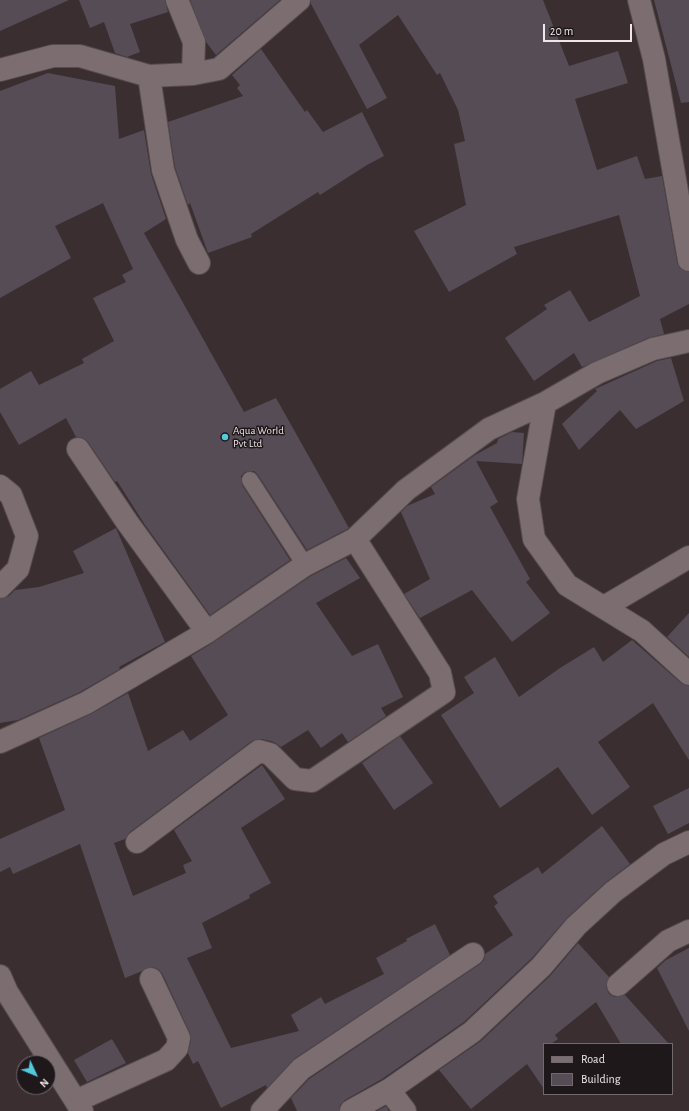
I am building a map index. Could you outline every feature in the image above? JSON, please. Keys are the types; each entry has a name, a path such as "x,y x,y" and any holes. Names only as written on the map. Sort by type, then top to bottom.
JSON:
{"street":[{"path":"177,0 194,42 193,74"},
{"path":"0,70 53,56 80,56 149,76 193,74 219,69 299,0"},
{"path":"639,0 654,59 689,260"},
{"path":"149,76 163,170 187,240 199,263"},
{"path":"0,742 86,703 207,632 305,565 355,539 406,490 489,429 545,403 611,367 653,349 689,341"},
{"path":"545,403 528,499 534,539 567,584 642,631 689,674"},
{"path":"78,449 127,522 207,632"},
{"path":"0,486 11,495 27,536 18,569 0,587"},
{"path":"137,842 259,751 270,754 295,779 312,781 444,692 440,673 355,539"},
{"path":"604,607 689,556"},
{"path":"351,1111 389,1090 472,1032 536,972 576,926 613,892 664,854 689,842"},
{"path":"618,985 668,941 689,931"},
{"path":"262,1111 301,1069 473,954"},
{"path":"0,976 7,992 79,1106 166,1060 178,1048 179,1038 151,980"},
{"path":"389,1090 405,1111"}],"lane":[{"path":"250,480 305,565"}],"building":[{"path":"0,0 69,0 0,31"},
{"path":"79,0 165,0 168,12 130,24 140,52 127,57 115,53 104,22 90,28"},
{"path":"190,0 280,0 216,55 206,42"},
{"path":"311,0 543,0 569,66 618,51 628,83 575,99 597,170 637,156 645,179 662,176 677,262 680,268 689,272 689,304 660,319 664,334 648,338 582,367 574,353 534,381 505,338 547,309 544,305 570,290 589,322 640,296 619,215 514,247 517,254 449,292 414,231 466,205 454,144 465,141 458,110 440,73 437,75 398,15 359,45 387,98 367,109 311,4"},
{"path":"654,0 689,0 689,102 681,103"},
{"path":"261,49 305,112 307,110 323,132 362,112 384,156 320,195 318,192 251,234 252,237 208,253 190,203 188,205 175,167 168,122 243,96 237,88 240,85 232,75"},
{"path":"48,73 115,86 119,139 144,130 151,174 166,219 144,233 244,412 276,398 349,528 307,550 258,475 254,471 245,472 241,476 242,485 290,560 210,615 145,525 117,481 115,482 88,442 83,438 76,437 66,418 19,445 0,412 0,389 31,371 39,385 84,363 82,359 114,341 93,298 126,282 122,275 133,269 103,203 55,226 71,258 0,298 0,91"},
{"path":"671,358 684,401 636,429 620,410 579,450 562,424 597,391 595,389 657,361"},
{"path":"512,432 524,433 522,464 476,461 498,502 490,507 530,579 526,582 550,613 512,642 472,590 420,618 404,594 430,579 401,512 407,506 435,494 431,487 475,455 497,443 498,439"},
{"path":"116,528 165,642 119,667 120,669 80,692 18,720 0,723 0,599 9,596 15,590 39,587 84,573 73,551"},
{"path":"346,558 360,578 316,603 352,656 378,644 403,697 381,708 386,716 348,742 342,733 321,748 308,730 281,747 274,742 262,739 252,741 130,832 125,839 114,843 133,896 186,873 183,865 192,861 174,830 262,765 285,799 241,828 271,883 249,895 250,898 202,923 212,948 187,958 231,1048 299,1031 291,1015 321,997 325,1004 384,974 376,958 407,941 406,939 435,924 450,955 294,1059 267,1088 266,1085 221,1108 198,1061 193,1064 188,1053 191,1040 190,1033 162,973 158,969 152,967 125,978 80,844 13,874 10,867 0,872 0,839 65,810 39,738 91,714 128,693 148,751 183,730 190,741 228,715 191,656 311,576"},
{"path":"689,613 689,657 667,637"},
{"path":"632,640 681,683 689,686 689,760 653,703 598,742 630,787 592,815 558,767 500,808 441,715 474,693 464,677 495,657 519,697 560,668 594,647 603,662"},
{"path":"400,736 433,783 394,810 362,763"},
{"path":"689,788 689,823 668,834 653,806"},
{"path":"602,826 630,864 605,883 568,917 532,958 464,1022 382,1079 345,1100 340,1105 339,1111 297,1111 291,1098 309,1079 480,964 484,960 485,954 513,935 494,906 498,903 493,896 538,867 542,874"},
{"path":"578,943 609,977 606,987 609,994 614,997 625,995 668,1043 620,1043 596,1002 555,1035 558,1039 552,1043 543,1043 543,1088 527,1064 471,1109 439,1070 481,1041 550,976"},
{"path":"689,948 689,1031 657,968 666,960"},
{"path":"112,1039 126,1063 87,1082 74,1060"},
{"path":"386,1106 389,1111 377,1111"}],"place":[{"name":"Aqua World Pvt Ltd","path":"225,437"}]}
